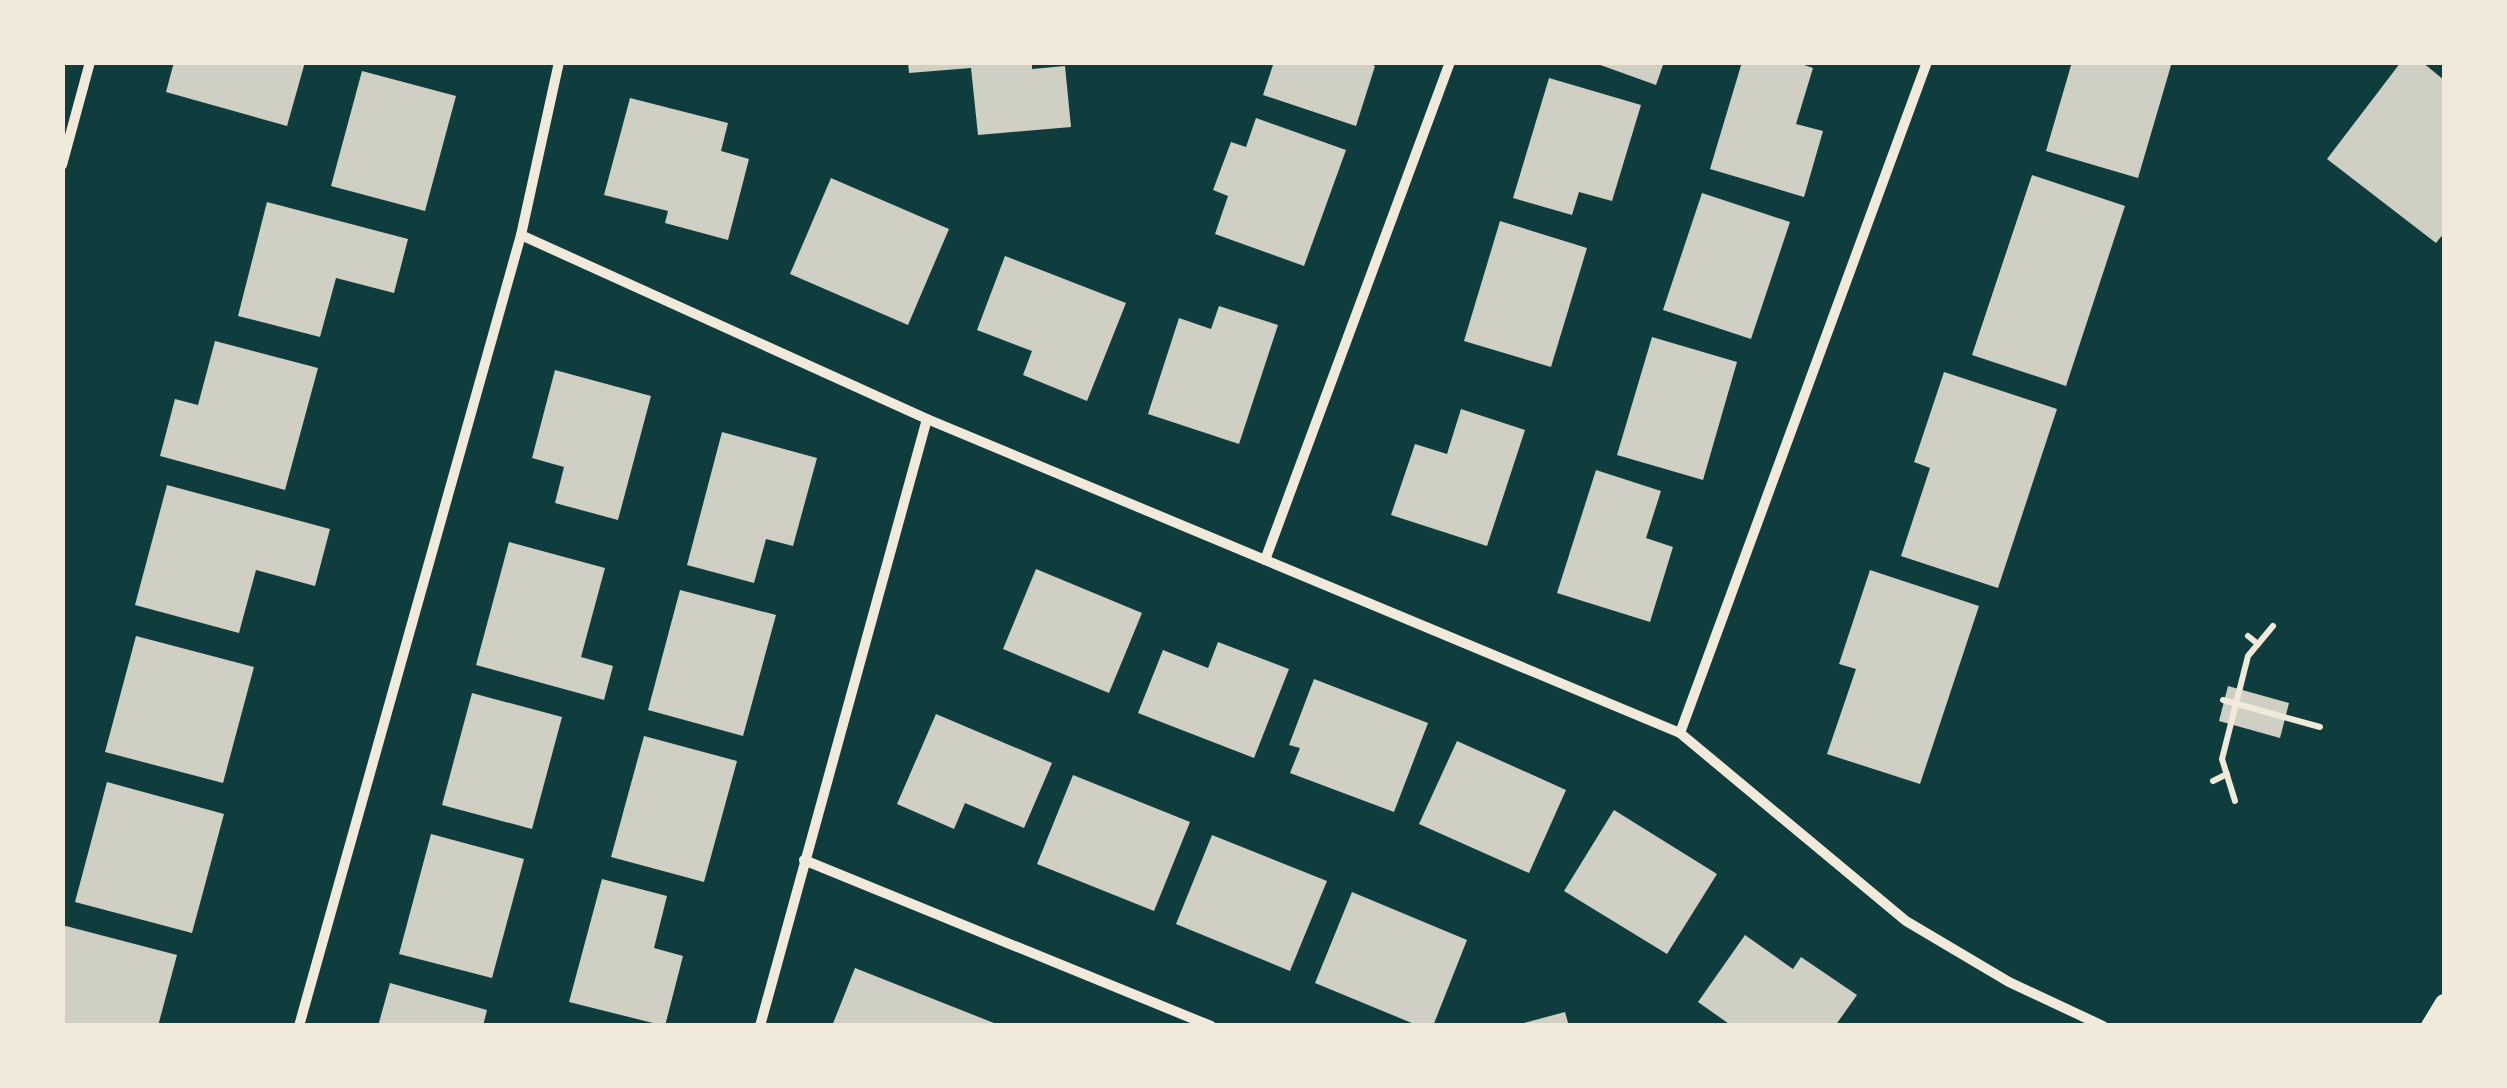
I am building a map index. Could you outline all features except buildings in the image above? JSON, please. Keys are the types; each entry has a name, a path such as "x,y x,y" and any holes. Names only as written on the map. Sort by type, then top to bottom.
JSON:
{"street":[{"path":"62,164 90,62"},
{"path":"299,1026 521,235 559,62"},
{"path":"1265,560 1450,62"},
{"path":"1680,733 1927,62"},
{"path":"521,235 927,419 1680,733 1906,922 2009,982 2103,1026"},
{"path":"760,1026 927,419"},
{"path":"804,860 1211,1026"},
{"path":"2430,1026 2444,1002"}],"path":[{"path":"2235,801 2222,759 2248,656 2273,626"},
{"path":"2248,636 2258,644"},
{"path":"2224,700 2320,727"},
{"path":"2213,780 2227,774"}]}
